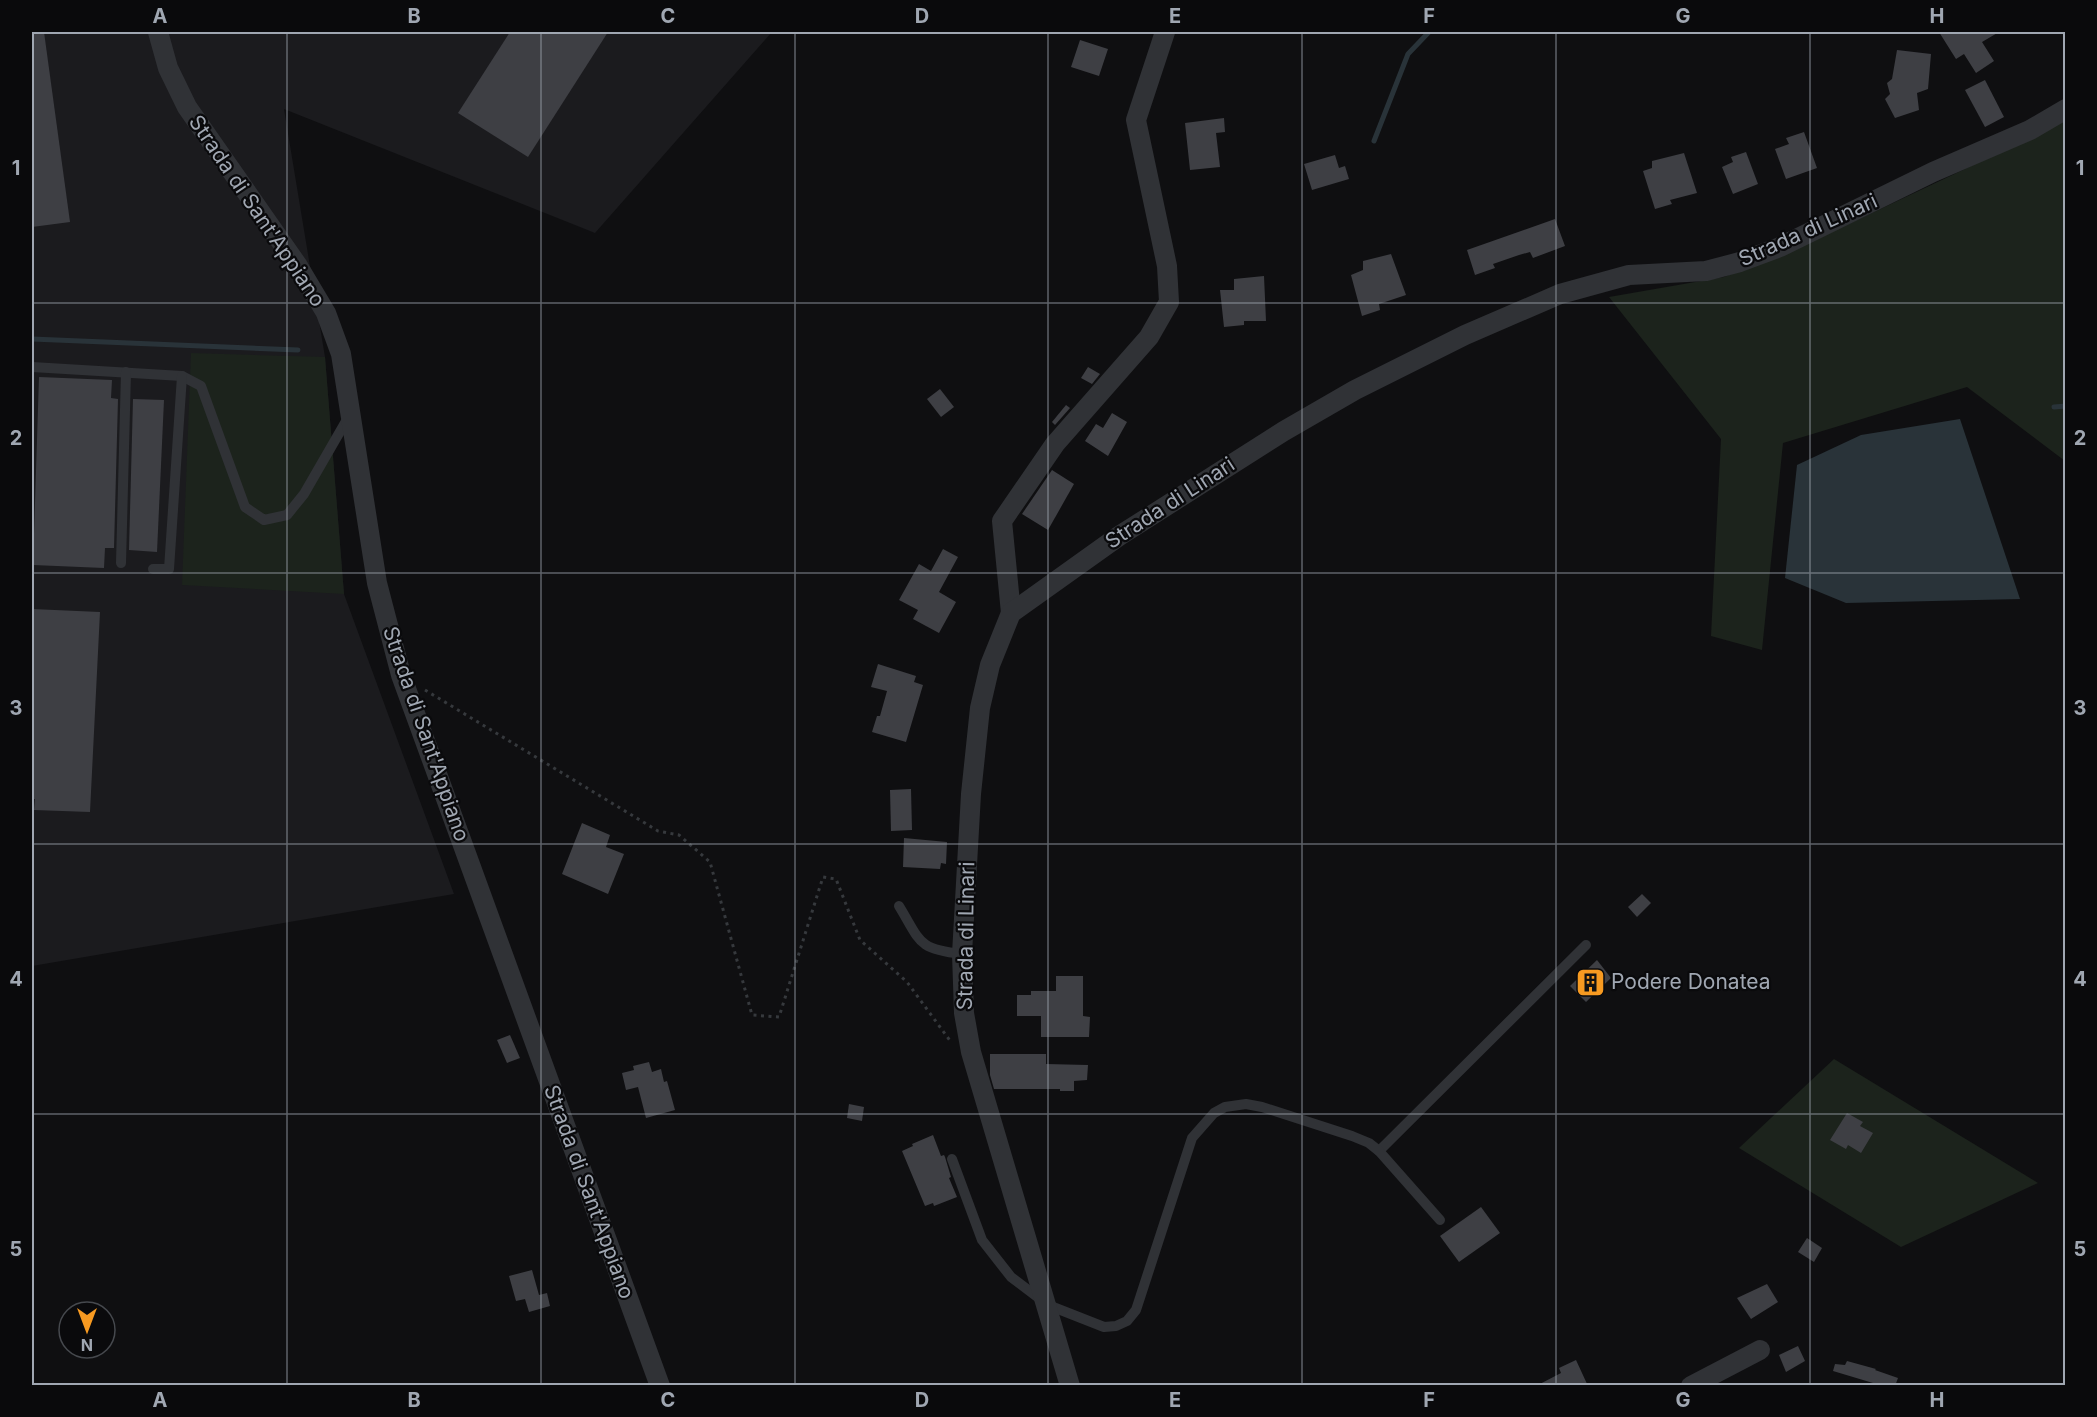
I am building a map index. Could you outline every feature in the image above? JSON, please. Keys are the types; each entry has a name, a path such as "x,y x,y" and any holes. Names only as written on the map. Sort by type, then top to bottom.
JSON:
{"street":[{"name":"Strada di Sant'Appiano","path":"158,32 168,68 187,107 298,266 326,313 341,354 377,583 401,675 660,1386"},
{"path":"1011,612 1002,521 1055,444 1149,337 1169,302 1167,266 1136,120 1165,32"},
{"name":"Strada di Linari","path":"1070,1386 971,1052 964,1013 962,954 971,794 980,708 990,665 1011,612 1119,536 1284,431 1355,390 1465,335 1560,294 1629,275 1706,271 1740,262 1780,247 1933,172 2030,130 2066,109"},
{"path":"1691,1386 1760,1350"}],"lane":[{"path":"32,367 182,375 201,386 245,507 264,520 286,515 304,494 350,413"},
{"path":"121,563 126,372"},
{"path":"153,569 169,569 182,375"},
{"path":"899,906 923,945 939,951 962,954"},
{"path":"1379,1151 1586,945"},
{"path":"952,1159 982,1240 1011,1277 1047,1305 1104,1327 1116,1326 1127,1321 1136,1310 1192,1138 1214,1113 1226,1107 1246,1104 1262,1107 1369,1143 1379,1151 1440,1220"}],"path":[{"path":"401,675 658,831 679,835 710,862 752,1015 779,1017 823,877 836,879 860,940 906,982 952,1043 971,1052"}],"shaded area":[{"path":"32,32 772,32 595,233 284,109 325,357 344,594 454,894 32,966"},
{"path":"2065,117 2065,461 1967,387 1783,443 1762,650 1711,636 1721,439 1609,297 1724,277 1819,238 1965,169"},
{"path":"191,353 325,357 344,594 182,585"},
{"path":"1960,419 2020,599 1846,603 1785,578 1797,465 1861,435"},
{"path":"1834,1059 2038,1183 1901,1247 1739,1148"}],"building":[{"path":"32,32 44,32 70,222 32,227"},
{"path":"510,32 608,32 528,157 458,113"},
{"path":"1939,32 1999,32 1982,42 1994,61 1976,73 1964,54 1956,59"},
{"path":"1080,40 1108,49 1099,76 1071,67"},
{"path":"1897,50 1931,54 1928,89 1917,93 1919,110 1895,118 1885,99 1890,94 1887,83 1892,79"},
{"path":"1985,80 2004,117 1985,127 1965,90"},
{"path":"1224,118 1225,132 1216,133 1220,167 1190,170 1185,123"},
{"path":"1804,132 1817,168 1786,179 1775,149 1789,144 1786,138"},
{"path":"1746,152 1758,184 1733,194 1722,167 1733,162 1731,157"},
{"path":"1684,153 1697,193 1670,200 1672,204 1655,209 1643,171 1652,168 1652,161"},
{"path":"1335,155 1339,168 1345,166 1349,179 1312,190 1304,164"},
{"path":"1555,219 1565,246 1533,258 1530,252 1519,255 1493,264 1495,268 1475,275 1467,250"},
{"path":"1391,254 1406,295 1379,304 1380,310 1362,316 1351,275 1363,270 1363,261"},
{"path":"1264,276 1266,321 1244,321 1244,325 1224,327 1220,290 1234,290 1234,279"},
{"path":"1088,367 1100,374 1092,384 1081,378"},
{"path":"39,377 112,380 111,398 118,399 114,548 105,548 104,568 33,565"},
{"path":"940,389 954,407 941,417 927,399"},
{"path":"133,399 164,400 157,552 129,550"},
{"path":"1066,405 1070,408 1055,425 1052,422"},
{"path":"1112,413 1127,422 1108,456 1085,441 1096,424 1103,428"},
{"path":"1052,470 1074,484 1048,530 1022,514"},
{"path":"943,549 958,557 939,592 956,602 939,633 913,619 918,610 899,600 919,564 931,571"},
{"path":"32,609 100,612 90,812 34,810 35,799 32,799"},
{"path":"878,664 916,676 914,682 923,685 906,742 872,732 877,716 880,716 887,691 871,687"},
{"path":"911,789 912,830 891,831 890,790"},
{"path":"582,823 610,835 606,847 624,854 608,894 562,874"},
{"path":"904,838 947,842 946,864 941,863 940,869 903,867"},
{"path":"1642,894 1651,903 1637,917 1628,907"},
{"name":"Podere Donatea","path":"1597,960 1611,978 1586,1002 1570,986"},
{"path":"1056,976 1083,976 1083,1016 1090,1017 1089,1037 1041,1037 1041,1016 1017,1016 1017,995 1031,995 1031,991 1056,991"},
{"path":"510,1035 520,1058 507,1063 497,1040"},
{"path":"990,1054 1046,1054 1046,1064 1088,1065 1087,1080 1074,1081 1074,1091 994,1089 990,1075"},
{"path":"649,1062 652,1072 661,1069 664,1082 667,1081 675,1110 646,1118 638,1087 626,1090 622,1073 634,1070 633,1066"},
{"path":"849,1104 864,1107 862,1121 847,1118"},
{"path":"1847,1113 1863,1122 1860,1126 1873,1133 1861,1153 1848,1145 1846,1149 1830,1140"},
{"path":"933,1135 941,1156 945,1157 951,1177 949,1178 957,1197 934,1206 933,1203 925,1206 902,1151"},
{"path":"1481,1207 1500,1233 1459,1262 1440,1236"},
{"path":"1807,1238 1822,1248 1814,1262 1798,1252"},
{"path":"532,1270 539,1295 547,1293 550,1306 529,1312 525,1299 516,1301 509,1276"},
{"path":"1767,1284 1778,1302 1751,1319 1737,1298"},
{"path":"1798,1346 1805,1361 1786,1372 1779,1355"},
{"path":"1576,1360 1588,1386 1536,1386 1561,1373 1559,1368"},
{"path":"1847,1361 1898,1378 1895,1386 1883,1386 1833,1371 1835,1364 1845,1365"}],"waterway":[{"path":"1374,141 1408,54 1429,32"},
{"path":"32,339 298,350"},
{"path":"2054,407 2066,406"}],"place":[{"name":"Podere Donatea","path":"1590,982"}]}
